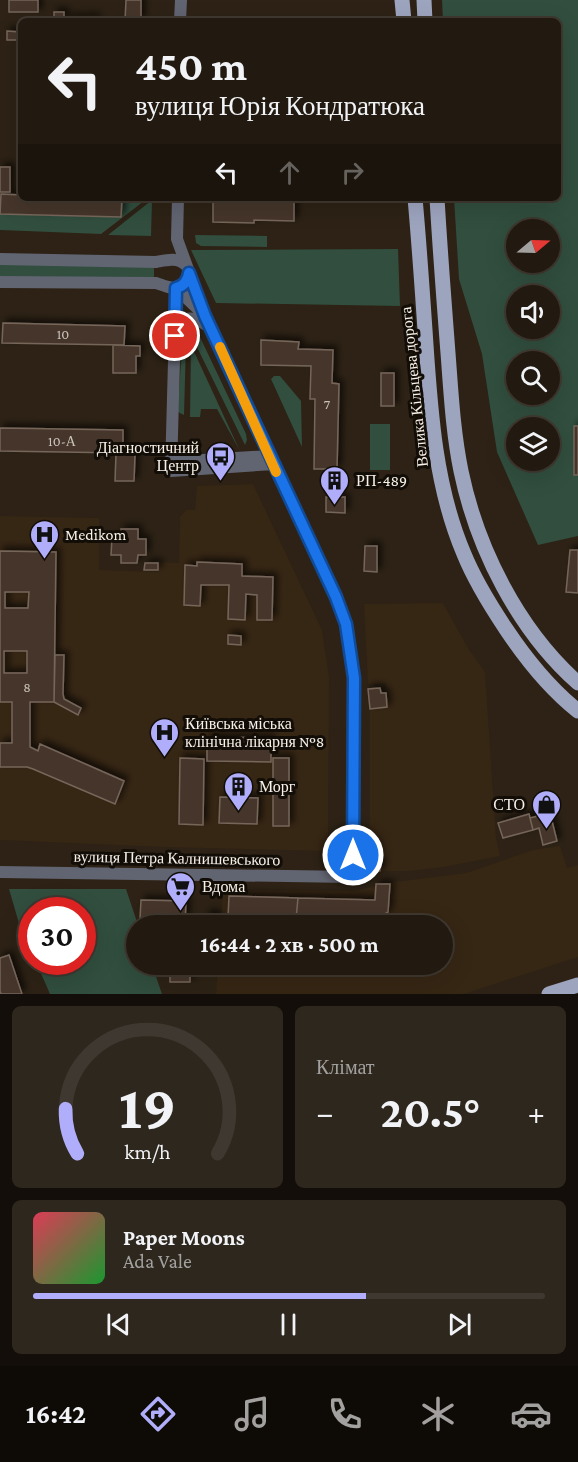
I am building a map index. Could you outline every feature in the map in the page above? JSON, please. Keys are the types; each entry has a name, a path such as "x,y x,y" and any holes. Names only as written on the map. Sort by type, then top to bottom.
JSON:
{"main road":[{"path":"402,0 404,18"},
{"path":"424,0 425,18"},
{"name":"Велика Кільцева дорога","path":"415,201 432,422 443,490 453,523 463,552 490,606 541,676 578,711"},
{"path":"437,201 440,264 454,423 460,470 468,500 479,534 510,598 528,626 552,656 578,683"},
{"path":"549,994 578,985"}],"street":[{"path":"180,0 180,18"},
{"path":"178,201 177,239 170,260 163,264 159,275 162,282 205,316"},
{"path":"177,239 205,316 271,460"},
{"path":"0,260 156,262 179,260 187,269 186,282 180,287 172,288 156,283 0,282"},
{"path":"172,288 175,332 171,471 271,460"},
{"path":"175,332 179,324 190,318 211,328"},
{"path":"172,453 180,460 187,461 271,460"},
{"name":"вулиця Петра Калнишевського","path":"0,872 353,877 354,678 346,624 336,597 271,460"}],"shaded area":[{"name":"Київська міська клінічна лікарня №8","path":"253,484 322,630 329,677 328,851 0,840 0,516 99,518 99,570 158,572 159,562 179,563 180,517 186,510 195,510 197,486"},
{"path":"443,603 468,648 485,672 496,838 500,856 444,867 409,871 380,871 381,863 370,863 370,709 388,707 386,683 368,684 364,604"},
{"path":"560,846 567,868 578,865 578,957 464,994 216,994 217,975 453,975 453,915 222,915 223,890 356,891 387,883 466,873 533,850"}],"green space":[{"path":"442,0 578,0 578,536 538,545 497,452 482,354 459,279 454,201 561,201 561,18 443,18"},
{"path":"0,194 1,214 121,217 122,201 144,201 101,234 0,230"},
{"path":"151,201 152,201 151,236 108,235"},
{"path":"195,235 267,236 267,247 201,246 196,243"},
{"path":"398,249 400,306 216,303 191,250"},
{"path":"0,264 154,267 154,281 0,279"},
{"path":"200,337 246,434 245,445 193,339"},
{"path":"182,342 186,343 184,415 178,412"},
{"path":"191,345 240,451 217,409 201,409 200,417 190,417"},
{"path":"274,376 280,376 301,401 302,447 271,379"},
{"path":"370,424 390,424 390,470 370,470"},
{"path":"9,889 126,889 135,915 126,915 126,975 155,975 162,994 50,994 42,975 96,975 96,897 18,897 18,920"}],"building":[{"path":"9,0 38,0 38,12 9,12"},
{"path":"126,0 141,0 141,18 125,18"},
{"path":"54,12 64,12 64,18 54,18"},
{"path":"7,31 18,32 18,40 7,40"},
{"path":"0,167 10,167 10,192 0,192"},
{"path":"1,194 18,195 18,201 122,201 121,217 0,214"},
{"path":"213,201 294,201 294,221 213,222"},
{"path":"3,323 125,326 124,345 2,343"},
{"path":"261,340 299,342 298,349 333,350 332,383 339,384 337,469 314,469 315,399 310,399 311,366 261,365"},
{"path":"113,345 140,346 140,356 136,356 136,373 113,373"},
{"path":"381,373 394,373 394,406 381,406"},
{"path":"574,426 578,426 578,475 574,475"},
{"path":"0,428 123,430 123,453 0,451"},
{"path":"116,454 135,455 134,481 115,481"},
{"name":"РП-489","path":"326,497 345,497 345,513 326,512"},
{"path":"121,529 138,529 138,539 146,539 146,555 138,555 137,563 121,563 121,555 111,555 112,538 121,539"},
{"path":"365,546 377,546 377,572 364,571"},
{"path":"570,550 578,550 578,593 566,592"},
{"path":"0,551 56,552 54,702 30,702 30,747 38,751 40,744 124,781 115,804 27,767 0,767 0,743 12,743 12,702 0,702","holes":["5,592 29,592 28,608 5,608","4,651 27,651 27,673 4,673"]},
{"path":"197,562 242,564 242,576 273,577 272,620 257,620 257,595 246,594 245,620 228,619 229,585 201,585 200,606 184,605 185,565 197,566"},
{"path":"145,563 158,563 158,570 144,570"},
{"path":"228,635 241,636 241,645 228,644"},
{"path":"55,655 64,655 64,699 81,708 78,715 54,702"},
{"path":"380,688 381,693 386,693 387,707 370,709 368,689"},
{"path":"207,737 271,738 271,762 207,761"},
{"path":"180,758 204,759 203,825 179,824"},
{"path":"273,758 289,758 289,826 273,826"},
{"name":"Морг","path":"220,797 258,798 257,824 219,823"},
{"name":"СТО","path":"550,813 557,841 543,845 539,828 533,830 530,818"},
{"path":"529,814 533,830 503,838 498,823"},
{"path":"370,863 381,863 380,871 370,871"},
{"path":"376,884 390,884 388,912 383,915 296,915 298,898 375,900"},
{"path":"229,896 298,898 296,915 228,915"},
{"path":"141,900 186,901 185,915 140,915"},
{"path":"9,955 22,994 1,994 0,991 0,958"},
{"path":"170,975 190,975 190,982 170,982"}],"slow traffic":[{"path":"220,347 276,472"}],"place":[{"name":"Діагностичний Центр","path":"220,482"},
{"name":"РП-489","path":"335,506"},
{"name":"Medikom","path":"44,560"},
{"name":"Київська міська клінічна лікарня №8","path":"164,758"},
{"name":"Морг","path":"238,812"},
{"name":"СТО","path":"546,830"},
{"name":"Вдома","path":"181,912"}],"route":[{"path":"175,336 176,288 184,285 189,273 205,316 336,597 346,624 354,678 353,855"}]}
